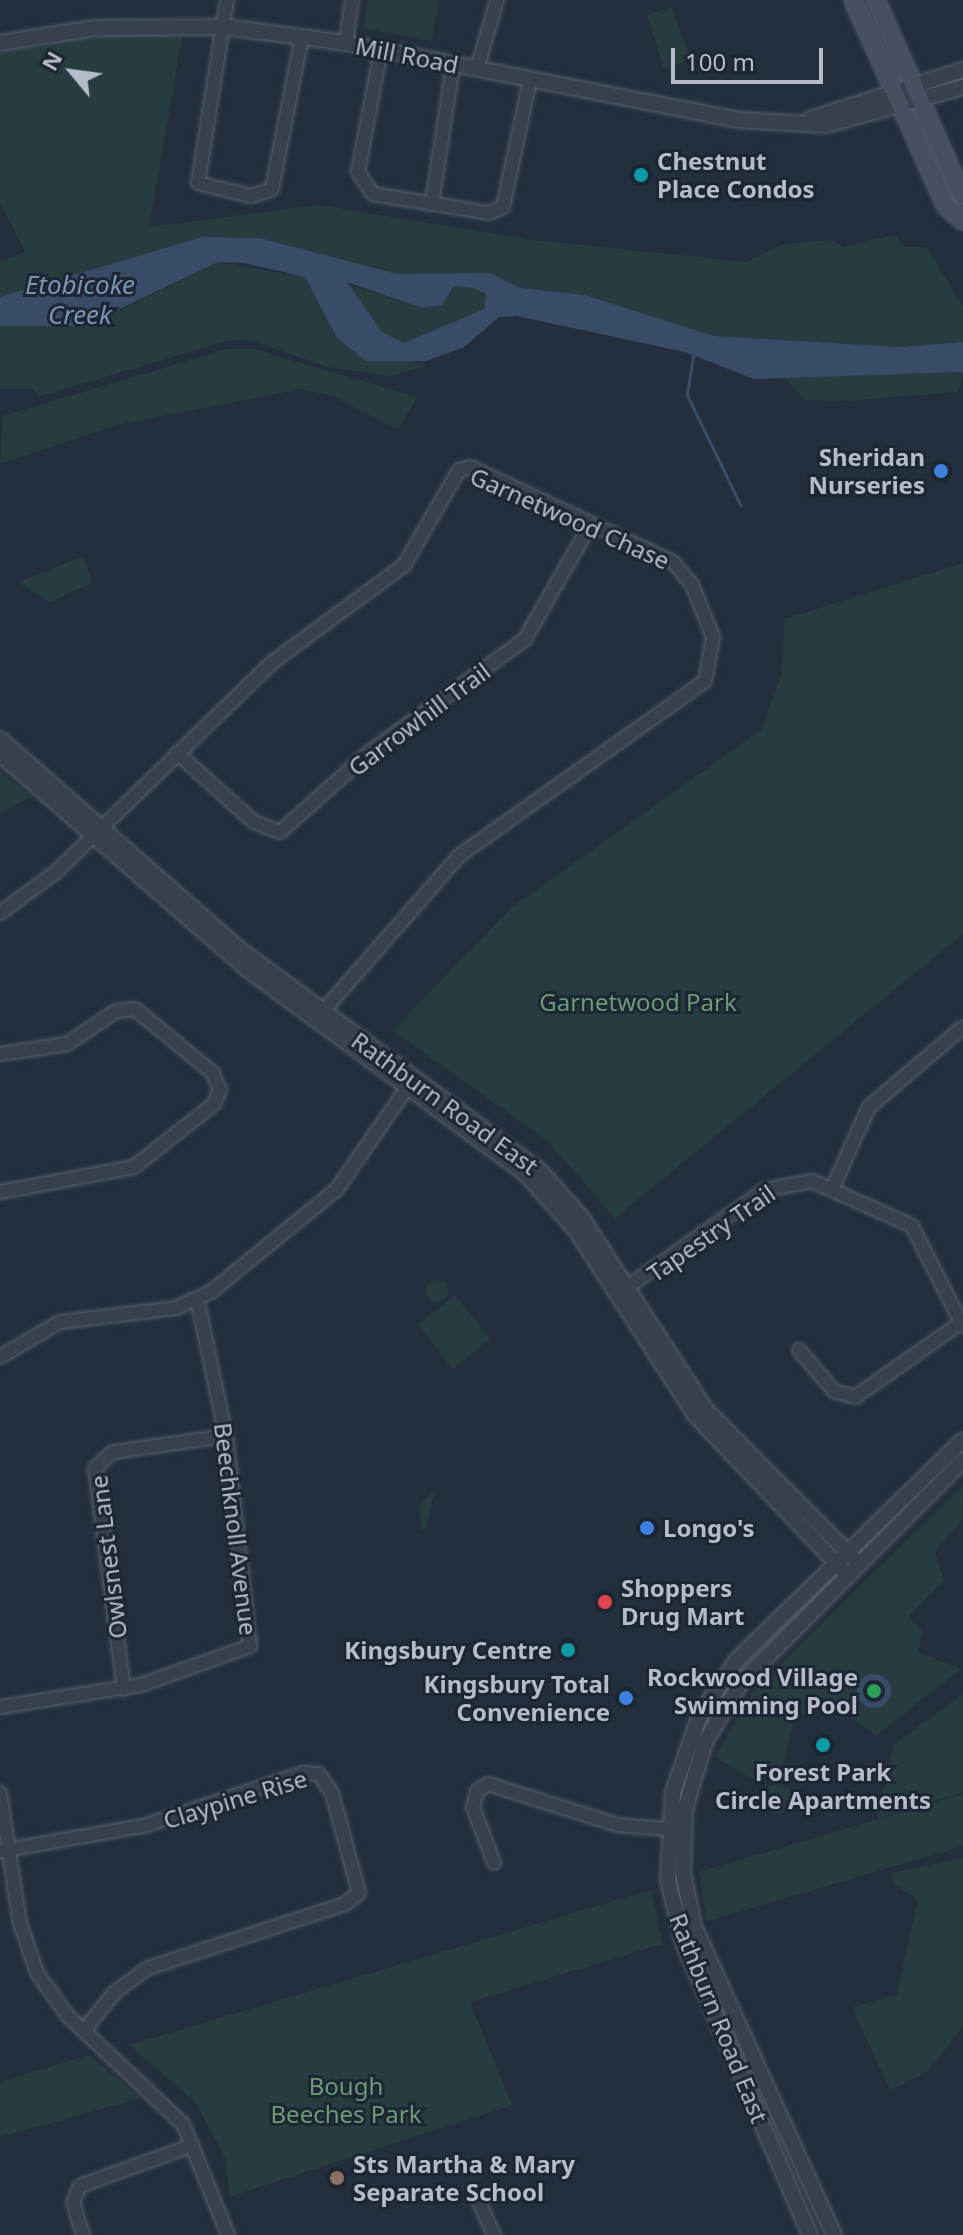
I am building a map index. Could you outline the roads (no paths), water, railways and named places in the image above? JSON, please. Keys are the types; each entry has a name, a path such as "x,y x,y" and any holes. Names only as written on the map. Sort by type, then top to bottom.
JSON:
{"main road":[{"path":"853,0 945,205 963,221"},
{"path":"876,0 963,196"}],"street":[{"path":"227,0 198,183 251,196 267,194 275,183 302,36"},
{"path":"346,43 352,0"},
{"path":"477,69 497,0"},
{"name":"Mill Road","path":"0,43 95,28 225,27 346,43 740,120 811,119 895,89 963,70"},
{"path":"381,50 358,172 362,186 432,204 489,213 503,207 530,80"},
{"path":"432,204 453,65"},
{"name":"Mill Road","path":"811,119 826,125 922,101 963,87"},
{"name":"Garnetwood Chase","path":"0,913 23,901 274,661 404,565 459,470 470,467 664,557 687,576 713,637 710,672 691,695 459,856 318,1017"},
{"name":"Garrowhill Trail","path":"177,753 254,822 280,832 371,751 525,639 590,525"},
{"name":"Rathburn Road East","path":"0,739 96,833"},
{"name":"Rathburn Road East","path":"0,754 318,1017 559,1189 705,1409 840,1556 847,1574 729,1699 697,1762 675,1830 694,1927 834,2235"},
{"path":"0,1054 67,1044 119,1010 135,1009 213,1073 220,1090 214,1104 134,1167 0,1192"},
{"path":"833,1187 869,1107 963,1027"},
{"path":"0,1356 60,1322 176,1308 197,1298 337,1189 410,1084"},
{"name":"Rathburn Road East","path":"410,1084 558,1206 678,1394 840,1556"},
{"name":"Tapestry Trail","path":"626,1288 765,1190 793,1181 833,1187 912,1226 962,1323"},
{"name":"Beechknoll Avenue","path":"0,1707 124,1689 238,1656 252,1643 226,1436 197,1298"},
{"path":"799,1350 834,1391 855,1397 962,1323"},
{"name":"Owlsnest Lane","path":"124,1689 95,1468 113,1452 226,1436"},
{"path":"840,1556 963,1440"},
{"path":"847,1574 963,1460"},
{"name":"Rathburn Road East","path":"810,2235 683,1941 668,1880 684,1752 713,1693 840,1556"},
{"name":"Claypine Rise","path":"4,1850 132,1829 303,1773 319,1774 332,1793 359,1893 345,1904 148,1968 115,1992 84,2030"},
{"path":"494,1863 473,1807 477,1791 488,1784 617,1825 675,1830"},
{"path":"0,1793 4,1850 33,1963 84,2030 161,2097 193,2145 228,2235"},
{"path":"83,2235 73,2203 80,2186 193,2145"},
{"path":"476,2195 494,2235"}],"water":[{"name":"Etobicoke Creek","path":"202,237 260,238 397,274 490,273 520,288 585,295 714,336 899,347 963,342 963,372 754,379 685,352 517,316 499,317 464,347 426,361 366,361 337,338 305,277 244,263 218,262 84,326 0,326 0,297","holes":["347,282 422,308 442,305 454,286 474,288 486,294 484,309 404,343 382,332"]},
{"name":"Rockwood Village Swimming Pool","path":"874,1674 886,1679 891,1691 886,1703 874,1708 862,1703 857,1691 862,1679"}],"waterway":[{"path":"693,356 687,395 741,506"}],"place":[{"name":"Chestnut Place Condos","path":"641,175"},
{"name":"Sheridan Nurseries","path":"941,471"},
{"name":"Longo's","path":"647,1528"},
{"name":"Shoppers Drug Mart","path":"605,1602"},
{"name":"Kingsbury Centre","path":"568,1650"},
{"name":"Rockwood Village Swimming Pool","path":"874,1691"},
{"name":"Kingsbury Total Convenience","path":"626,1698"},
{"name":"Forest Park Circle Apartments","path":"823,1745"},
{"name":"Sts Martha & Mary Separate School","path":"337,2178"}],"park label":[{"name":"Garnetwood Park","path":"638,1002"},
{"name":"Bough Beeches Park","path":"346,2100"}]}
